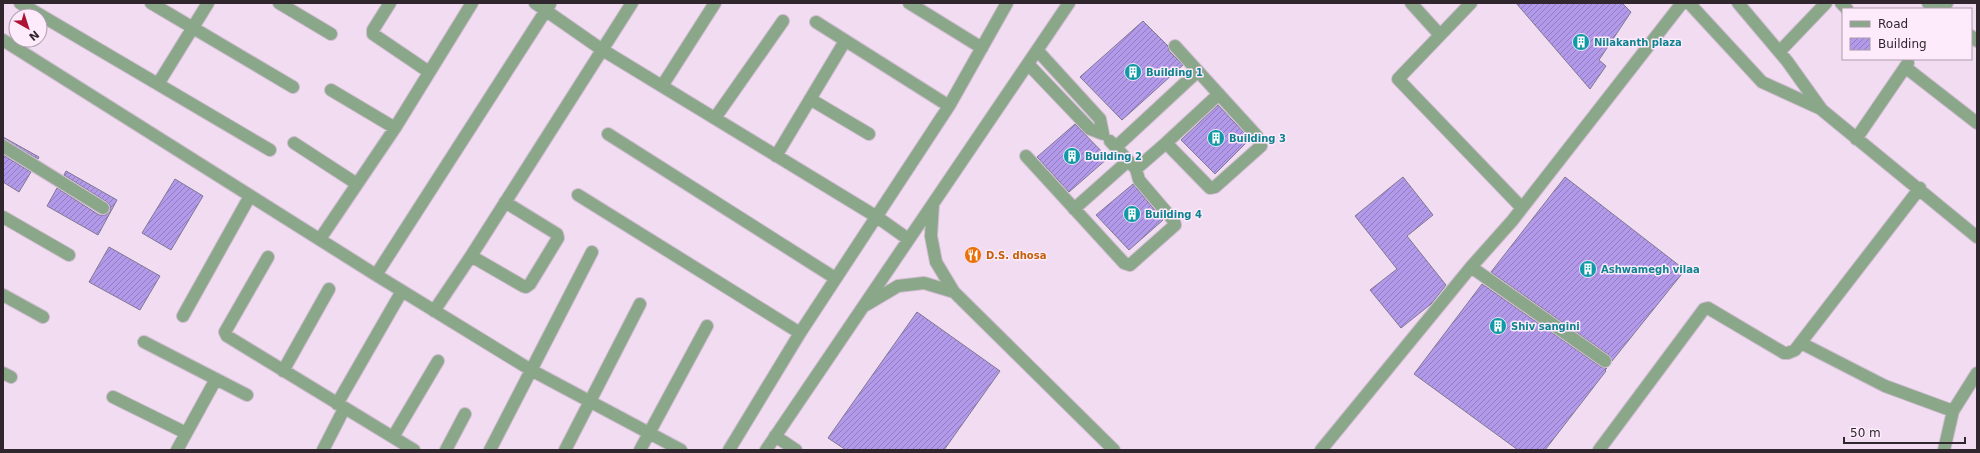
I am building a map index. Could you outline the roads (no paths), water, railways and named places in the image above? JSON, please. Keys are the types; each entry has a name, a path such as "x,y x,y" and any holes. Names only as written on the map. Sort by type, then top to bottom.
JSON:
{"street":[{"path":"20,3 270,150"},
{"path":"151,3 293,87"},
{"path":"158,84 208,3"},
{"path":"279,3 331,34"},
{"path":"390,3 373,30 373,34 429,72"},
{"path":"320,239 395,128 472,3"},
{"path":"535,3 548,6 602,49 877,217 908,239"},
{"path":"434,311 471,256 632,3"},
{"path":"662,86 714,3"},
{"path":"909,3 982,48"},
{"path":"729,450 835,278 877,217 949,106 1007,3"},
{"path":"766,450 1069,3"},
{"path":"1411,3 1440,35"},
{"path":"1471,3 1398,79 1522,208"},
{"path":"1321,450 1471,267 1522,208 1682,3"},
{"path":"1689,3 1762,82 1822,110"},
{"path":"1738,3 1780,51 1822,110 1856,139 1920,188 1977,237"},
{"path":"1780,51 1826,3"},
{"path":"376,276 548,6"},
{"path":"715,118 783,21"},
{"path":"816,22 949,106"},
{"path":"3,40 320,239 376,276 531,370 680,450"},
{"path":"776,156 845,41"},
{"path":"1166,143 1210,188 1215,187 1261,146 1257,136 1175,46"},
{"path":"1037,50 1100,119 1103,134"},
{"path":"1856,139 1907,62 1977,122"},
{"path":"1026,156 1124,262 1130,265 1176,225 1174,220 1139,180 1132,165 1116,147 1103,134 1090,129 1028,64"},
{"path":"1116,147 1198,71"},
{"path":"331,90 395,128"},
{"path":"1074,209 1132,165 1166,143 1219,94"},
{"path":"810,99 869,134"},
{"path":"608,134 835,278"},
{"path":"294,143 357,184"},
{"path":"3,146 103,208"},
{"path":"1599,450 1704,309 1708,308 1784,353 1791,353 1801,343 1920,188"},
{"path":"183,316 250,196"},
{"path":"578,196 800,333"},
{"path":"471,256 523,286 526,287 530,284 558,238 557,234 505,202"},
{"path":"933,204 931,236 936,262 954,292 1114,450"},
{"path":"3,217 69,255"},
{"path":"490,450 592,252"},
{"path":"268,256 226,334 341,406 396,443 414,450"},
{"path":"1471,267 1605,361"},
{"path":"863,306 898,286 924,283 954,292"},
{"path":"283,371 329,289"},
{"path":"323,450 341,406 402,291"},
{"path":"3,295 43,317"},
{"path":"565,450 640,304"},
{"path":"640,450 707,326"},
{"path":"144,342 247,395"},
{"path":"1801,343 1885,386 1953,411"},
{"path":"396,443 438,361"},
{"path":"1944,450 1953,411 1977,373"},
{"path":"177,450 216,379"},
{"path":"113,397 186,433"},
{"path":"446,450 465,414"},
{"path":"775,436 796,450"}],"place":[{"name":"Nilakanth plaza","path":"1581,42"},
{"name":"Building 1","path":"1133,72"},
{"name":"Building 3","path":"1216,138"},
{"name":"Building 2","path":"1072,156"},
{"name":"Building 4","path":"1132,214"},
{"name":"D.S. dhosa","path":"973,255"},
{"name":"Ashwamegh vilaa","path":"1588,269"},
{"name":"Shiv sangini","path":"1498,326"}]}
